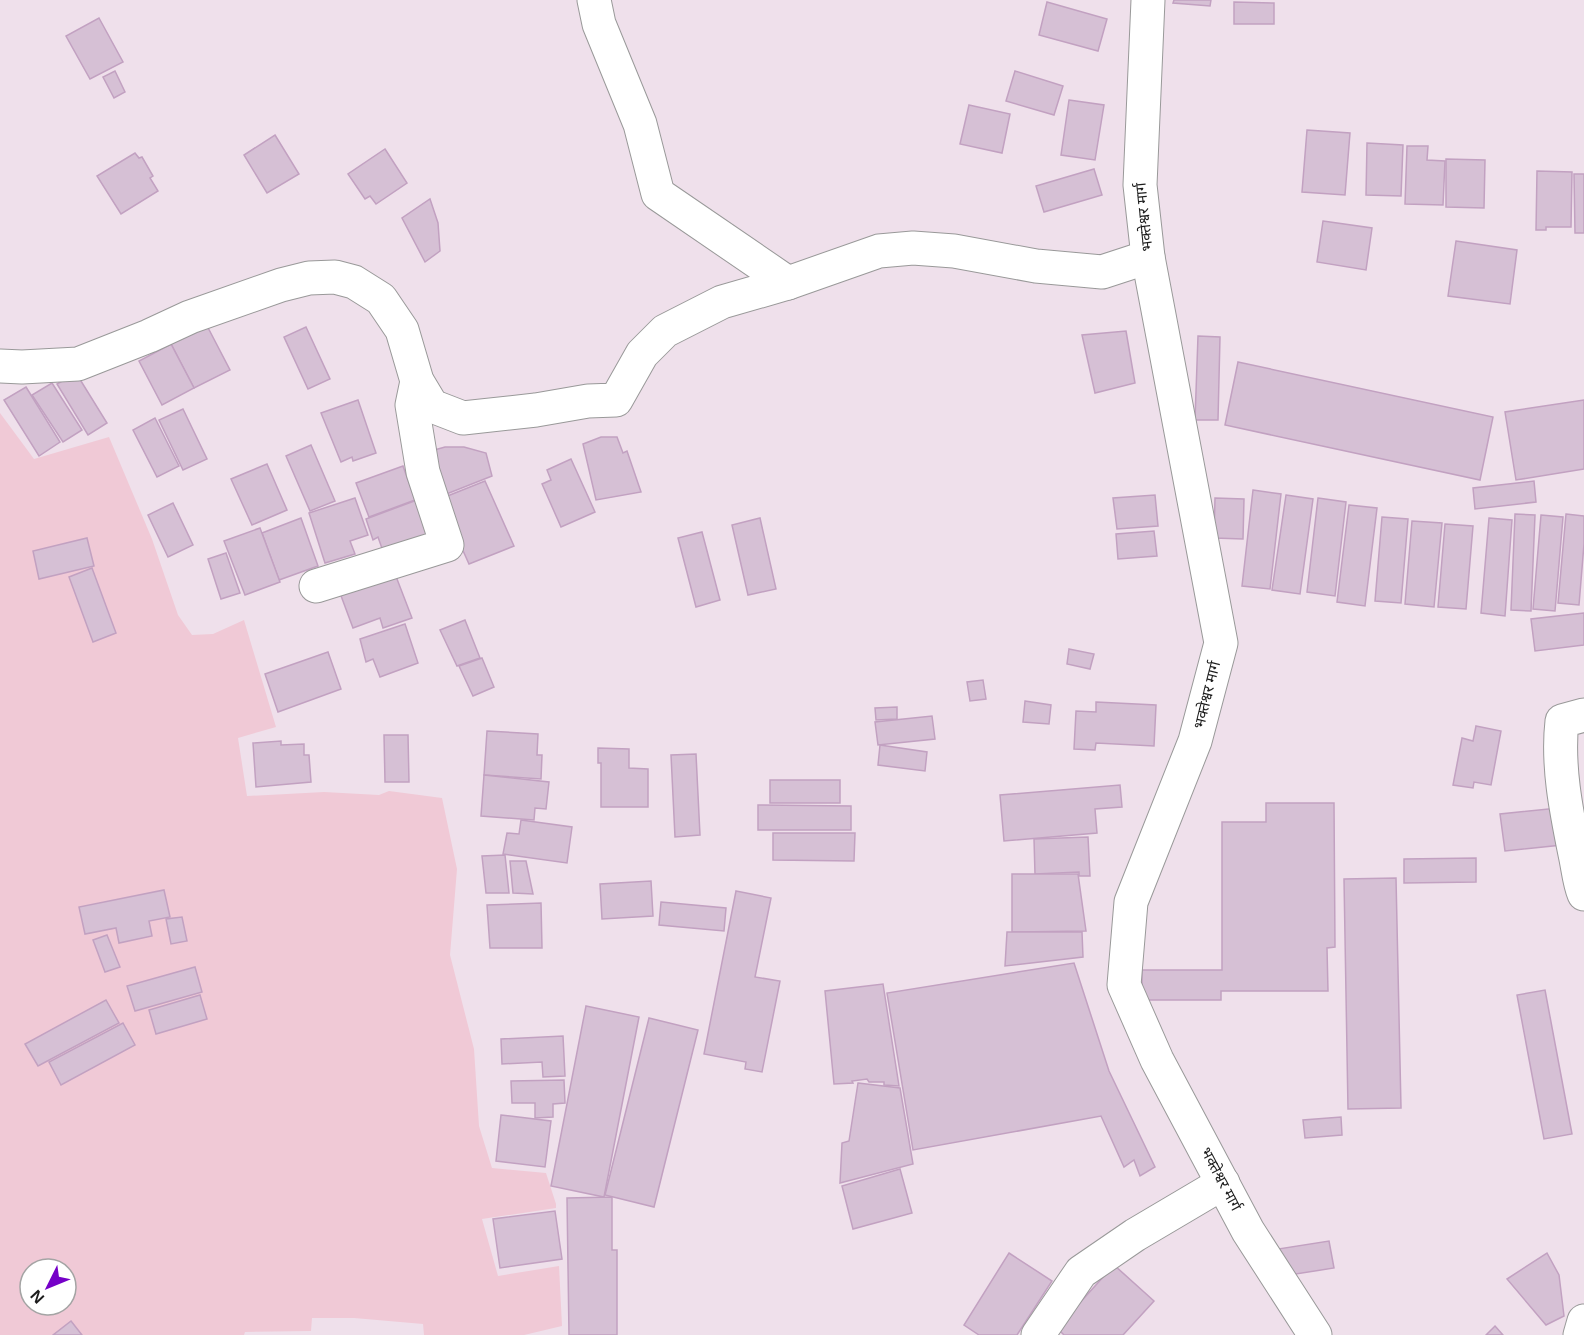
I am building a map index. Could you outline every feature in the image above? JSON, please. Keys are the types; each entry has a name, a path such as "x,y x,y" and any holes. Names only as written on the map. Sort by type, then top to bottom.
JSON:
{"street":[{"path":"594,0 599,24 640,124 658,194 788,283"},
{"name":"भक्तेश्वर मार्ग","path":"1148,0 1140,185 1148,257 1221,643 1195,741 1131,902 1124,985 1157,1060 1248,1231 1315,1335"},
{"path":"0,366 78,364 190,317 281,285 309,278 335,277 354,282 381,299 402,330 417,381 432,406 463,418 536,410 588,401 616,400 642,354 665,332 722,302 788,283 879,251 913,248 954,251 1046,267 1102,272 1148,257"},
{"path":"316,586 447,545 421,463 412,405 417,381"},
{"path":"1584,715 1562,721 1561,735 1564,790 1584,894"},
{"path":"1038,1335 1081,1272 1135,1235 1223,1183"},
{"path":"1580,1335 1584,1321"}],"shaded area":[{"path":"0,413 34,459 109,437 152,539 178,615 192,635 213,634 244,620 276,727 238,738 247,796 324,792 379,795 389,791 442,798 457,869 450,955 474,1049 479,1126 492,1168 546,1173 556,1204 556,1208 482,1219 498,1276 559,1266 562,1326 524,1335 424,1335 423,1324 354,1318 312,1318 311,1331 245,1332 244,1335 0,1335"}],"building":[{"path":"1174,0 1211,0 1210,6 1173,3"},
{"path":"1047,2 1107,19 1098,51 1039,35"},
{"path":"1234,2 1274,3 1274,24 1234,24"},
{"path":"99,18 123,62 90,79 66,36"},
{"path":"115,71 125,92 114,98 103,77"},
{"path":"1015,71 1063,86 1054,115 1006,101"},
{"path":"1069,100 1104,105 1095,160 1061,155"},
{"path":"969,105 1010,114 1002,153 960,144"},
{"path":"1307,130 1350,133 1345,195 1302,192"},
{"path":"275,135 299,174 267,193 244,155"},
{"path":"1367,143 1403,145 1401,196 1366,195"},
{"path":"1407,146 1428,146 1427,160 1445,161 1443,205 1405,204"},
{"path":"385,149 407,183 376,204 370,196 365,199 348,174"},
{"path":"135,153 139,158 142,157 153,176 150,178 158,191 121,214 97,176"},
{"path":"1446,159 1485,160 1484,208 1446,207"},
{"path":"1094,169 1102,195 1044,212 1036,186"},
{"path":"1537,171 1572,172 1571,227 1546,227 1546,230 1536,230"},
{"path":"1574,174 1584,174 1584,233 1575,233"},
{"path":"430,199 438,223 440,251 425,262 402,218"},
{"path":"1323,221 1372,228 1366,270 1317,262"},
{"path":"1456,241 1517,250 1510,304 1448,296"},
{"path":"204,320 230,370 194,388 168,338"},
{"path":"306,327 330,379 308,389 284,337"},
{"path":"1126,331 1135,383 1095,393 1082,335"},
{"path":"1198,336 1220,337 1218,420 1195,420"},
{"path":"171,344 194,388 162,405 139,361"},
{"path":"1238,362 1493,417 1480,480 1225,425"},
{"path":"76,373 107,423 88,435 57,384"},
{"path":"52,383 82,430 63,442 32,395"},
{"path":"26,387 60,442 39,456 4,400"},
{"path":"358,400 376,453 353,461 352,457 341,462 321,413"},
{"path":"1584,400 1584,469 1516,480 1505,412"},
{"path":"183,409 207,459 183,470 159,420"},
{"path":"155,418 179,466 157,477 133,430"},
{"path":"601,437 617,437 623,453 627,451 641,492 596,500 583,444"},
{"path":"311,445 335,501 310,511 286,456"},
{"path":"445,447 464,447 486,453 492,476 439,497 427,452"},
{"path":"571,459 595,512 561,527 542,484 551,480 547,470"},
{"path":"267,464 287,510 252,525 231,479"},
{"path":"403,466 415,500 369,517 356,483"},
{"path":"485,481 514,546 469,564 440,499"},
{"path":"1534,481 1536,502 1475,509 1473,488"},
{"path":"1253,490 1281,494 1270,589 1242,586"},
{"path":"1155,495 1158,526 1117,529 1113,498"},
{"path":"1286,495 1313,499 1300,594 1272,590"},
{"path":"355,498 368,535 350,541 355,554 325,563 309,513"},
{"path":"1215,498 1244,499 1243,539 1214,538"},
{"path":"1318,498 1346,502 1335,596 1307,592"},
{"path":"417,500 431,537 384,554 378,537 373,540 366,519"},
{"path":"173,503 193,545 168,557 148,515"},
{"path":"1349,505 1377,508 1365,606 1337,602"},
{"path":"1515,514 1535,515 1531,611 1511,610"},
{"path":"1566,514 1584,516 1579,605 1558,603"},
{"path":"1541,515 1563,517 1555,611 1533,609"},
{"path":"1382,517 1408,519 1401,603 1375,601"},
{"path":"301,518 318,566 279,580 262,533"},
{"path":"760,518 776,589 748,595 732,525"},
{"path":"1489,518 1512,520 1505,616 1481,613"},
{"path":"1412,521 1442,523 1434,607 1405,604"},
{"path":"1445,524 1473,526 1466,609 1438,607"},
{"path":"260,528 280,582 245,595 224,541"},
{"path":"1154,531 1157,556 1118,559 1116,534"},
{"path":"702,532 720,600 696,607 678,538"},
{"path":"87,538 94,566 39,579 33,551"},
{"path":"226,553 240,593 221,599 208,559"},
{"path":"392,566 412,618 383,628 380,618 353,628 337,585"},
{"path":"92,568 116,633 93,642 69,577"},
{"path":"1584,613 1584,645 1535,651 1531,619"},
{"path":"465,620 480,658 457,666 440,630"},
{"path":"405,624 418,663 380,677 373,659 366,662 360,639"},
{"path":"1069,649 1094,654 1090,669 1067,664"},
{"path":"328,652 341,689 278,712 265,674"},
{"path":"482,658 494,687 473,696 459,666"},
{"path":"983,680 986,699 970,701 967,682"},
{"path":"1025,701 1051,705 1049,724 1023,722"},
{"path":"1096,702 1156,705 1154,746 1096,743 1095,750 1074,749 1076,711 1096,712"},
{"path":"897,707 897,719 876,720 875,708"},
{"path":"932,716 935,739 878,745 875,722"},
{"path":"1476,726 1501,731 1491,785 1474,782 1473,788 1453,785 1462,738 1473,741"},
{"path":"487,731 538,734 537,755 542,755 541,779 484,775"},
{"path":"384,735 408,735 409,782 385,782"},
{"path":"281,741 281,745 304,744 304,755 309,755 311,782 256,787 253,743"},
{"path":"880,745 927,752 925,771 878,765"},
{"path":"598,748 629,749 629,768 648,769 648,807 601,807 601,763 598,763"},
{"path":"696,754 700,835 675,837 671,755"},
{"path":"484,775 549,782 546,809 535,808 534,820 481,816"},
{"path":"770,780 840,780 840,803 770,803"},
{"path":"1120,785 1122,807 1095,809 1097,833 1004,841 1000,795"},
{"path":"1266,803 1334,803 1335,947 1327,948 1328,991 1221,991 1221,1000 1142,1000 1142,970 1222,970 1222,822 1266,822"},
{"path":"758,805 851,806 851,830 758,830"},
{"path":"1558,808 1562,845 1505,851 1500,814"},
{"path":"521,820 572,827 567,863 503,854 507,833 519,834"},
{"path":"773,833 855,833 854,861 773,860"},
{"path":"1088,837 1090,876 1079,876 1079,872 1035,874 1034,839"},
{"path":"505,855 509,893 486,893 482,856"},
{"path":"1476,858 1476,882 1404,883 1404,859"},
{"path":"510,861 526,861 533,894 513,893"},
{"path":"1012,874 1078,874 1086,931 1012,932"},
{"path":"1396,878 1401,1108 1348,1109 1344,879"},
{"path":"651,881 653,916 602,919 600,884"},
{"path":"164,890 170,917 149,921 152,936 119,943 116,928 85,934 79,907"},
{"path":"736,891 771,898 755,977 780,981 762,1072 745,1069 746,1062 704,1054"},
{"path":"661,902 726,908 724,931 659,925"},
{"path":"541,903 542,948 490,948 487,905"},
{"path":"182,917 187,941 171,944 166,919"},
{"path":"1007,932 1082,932 1083,957 1005,966"},
{"path":"107,935 120,967 105,972 93,940"},
{"path":"1074,963 1109,1071 1155,1167 1140,1176 1134,1160 1124,1167 1101,1116 913,1150 887,993"},
{"path":"195,967 202,992 135,1011 127,986"},
{"path":"883,984 899,1086 884,1085 884,1082 869,1082 867,1079 852,1081 853,1083 834,1084 825,991"},
{"path":"1545,990 1572,1134 1544,1139 1517,995"},
{"path":"200,995 207,1019 156,1034 149,1010"},
{"path":"106,1000 119,1023 38,1066 25,1044"},
{"path":"586,1006 639,1017 604,1197 551,1186"},
{"path":"649,1018 698,1030 654,1207 605,1195"},
{"path":"123,1023 135,1045 61,1085 49,1062"},
{"path":"563,1036 565,1076 543,1077 542,1062 502,1064 501,1039"},
{"path":"564,1080 565,1103 553,1104 553,1117 535,1118 535,1103 512,1103 511,1081"},
{"path":"858,1083 900,1088 913,1164 840,1183 842,1143 849,1141"},
{"path":"501,1115 551,1121 545,1167 496,1161"},
{"path":"1341,1117 1342,1135 1305,1138 1303,1120"},
{"path":"900,1169 912,1213 853,1229 842,1186"},
{"path":"612,1197 612,1250 617,1250 617,1335 569,1335 567,1198"},
{"path":"555,1211 562,1259 500,1268 493,1219"},
{"path":"1329,1241 1334,1268 1283,1276 1278,1249"},
{"path":"1009,1253 1052,1281 1017,1335 979,1335 964,1325"},
{"path":"1547,1253 1559,1275 1564,1316 1546,1325 1507,1279"},
{"path":"1114,1265 1154,1301 1123,1335 1064,1335 1057,1328"},
{"path":"71,1321 82,1335 53,1335"},
{"path":"1495,1326 1503,1335 1486,1335"}]}
